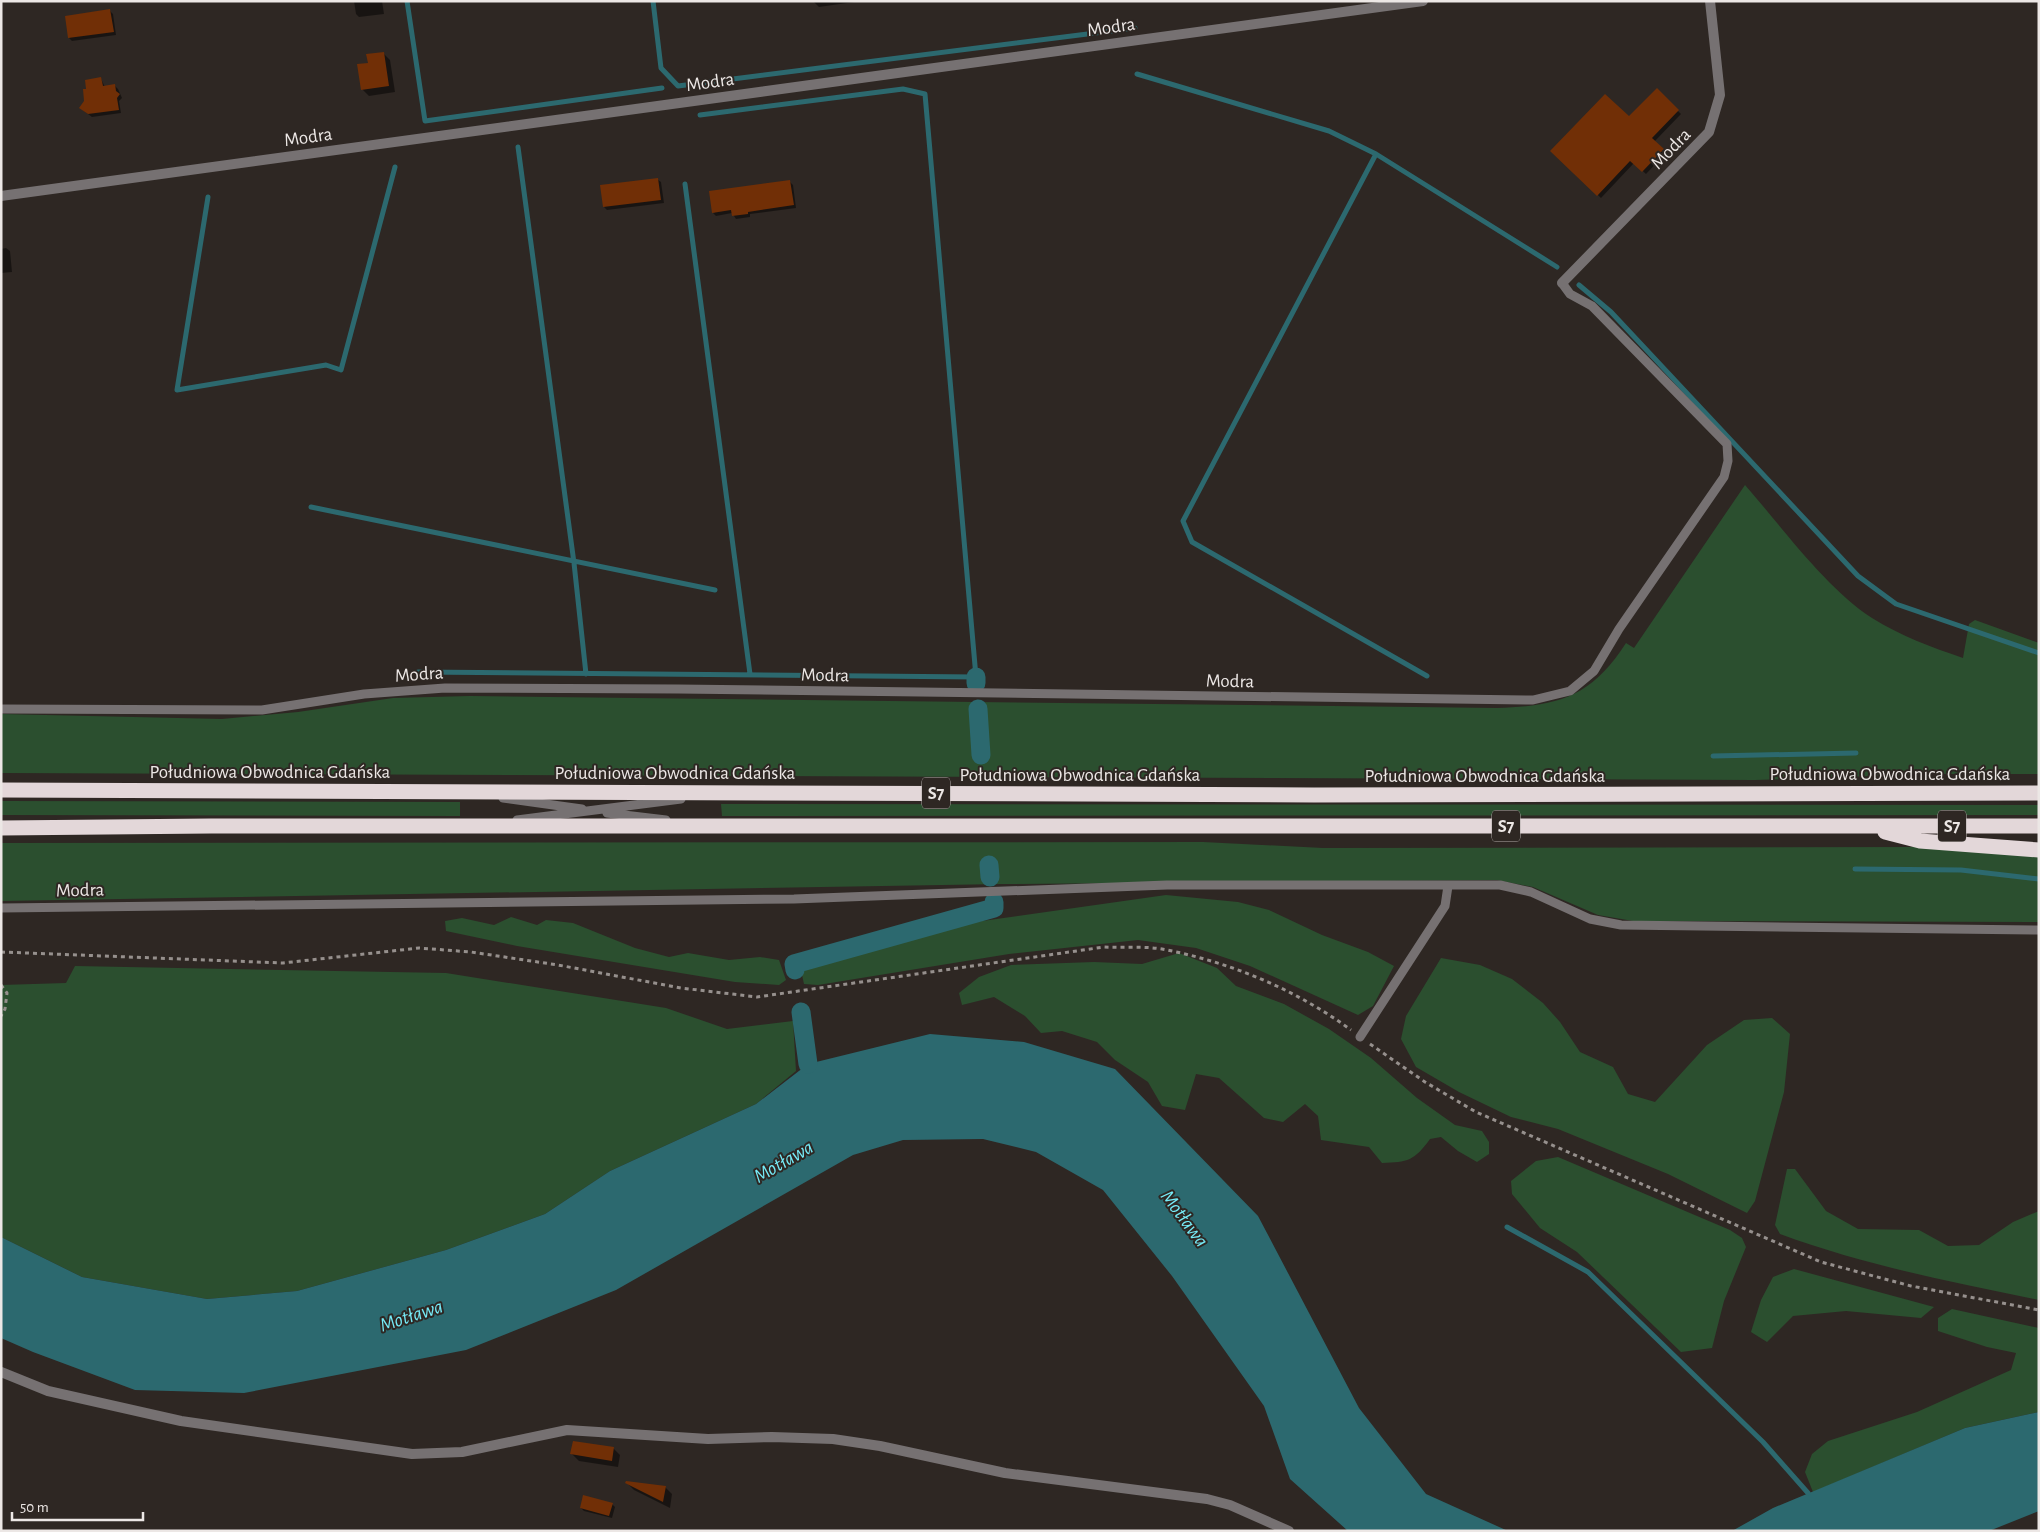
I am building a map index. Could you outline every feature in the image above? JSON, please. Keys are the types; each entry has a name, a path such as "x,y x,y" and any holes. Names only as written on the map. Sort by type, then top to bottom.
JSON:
{"highway":[{"name":"Południowa Obwodnica Gdańska","path":"1,790 722,793 2039,794"},
{"name":"S7","path":"1,828 460,826 2039,826"},
{"path":"1864,826 1920,841 2039,850"}],"street":[{"name":"Modra","path":"1,196 1423,1"},
{"name":"Modra","path":"1562,282 1709,132 1720,95 1710,1"},
{"path":"1,1372 48,1391 181,1422 412,1454 462,1452 567,1430 708,1439 772,1437 858,1442 1005,1473 1207,1499 1230,1505 1289,1531"}],"lane":[{"name":"Modra","path":"1,709 262,710 364,694 445,688 678,689 1533,700 1570,691 1594,671 1619,629 1724,477 1728,460 1727,444 1592,306 1570,294 1562,282"},
{"path":"461,792 594,811 721,826"},
{"path":"460,826 594,811 722,793"},
{"name":"Modra","path":"1,908 794,899 1167,885 1500,885 1531,892 1590,919 1621,925 2039,930"},
{"path":"1360,1037 1445,906 1448,886"}],"path":[{"path":"1,952 283,963 427,949 471,952 558,965 680,988 757,997 1104,947 1160,949 1216,961 1292,993 1330,1015 1425,1082 1476,1112 1821,1262 1911,1286 2039,1310"},
{"path":"1,985 7,993 5,1010 1,1016"}],"green space":[{"path":"1745,485 1789,537 1838,590 1872,618 1894,630 1916,641 1963,658 1969,624 1975,620 2039,643 2039,774 1930,774 1755,780 1,773 1,714 222,719 298,712 393,698 470,696 1497,708 1538,705 1572,695 1586,687 1600,676 1626,643 1634,648"},
{"path":"1,801 460,802 460,816 1,815"},
{"path":"721,804 2039,805 2039,815 722,816"},
{"path":"1203,842 1323,848 1920,847 2039,857 2039,922 1633,921 1598,915 1533,887 1497,880 1003,884 1,901 1,843"},
{"path":"1166,895 1238,902 1269,910 1322,935 1368,952 1394,966 1373,1006 1358,1015 1250,966 1196,948 1138,940 1009,954 818,985 804,984 802,975 807,965 819,960 975,922"},
{"path":"511,917 537,925 546,920 573,923 635,948 669,957 688,953 729,960 760,957 779,960 786,980 779,985 735,982 517,946 446,931 445,921 462,918 494,925"},
{"path":"1179,953 1217,968 1236,986 1284,1004 1329,1029 1371,1058 1417,1098 1455,1125 1482,1131 1489,1142 1489,1154 1477,1162 1458,1151 1441,1137 1430,1139 1410,1159 1382,1163 1369,1147 1321,1140 1318,1116 1305,1104 1283,1122 1264,1118 1219,1078 1196,1074 1185,1110 1162,1106 1148,1082 1115,1060 1097,1042 1062,1031 1041,1033 1025,1016 994,997 962,1005 959,993 979,977 1011,965 1094,962 1142,964"},
{"path":"1441,958 1480,965 1512,979 1543,1003 1560,1022 1580,1052 1613,1067 1628,1094 1655,1102 1707,1045 1744,1020 1772,1018 1790,1034 1784,1092 1755,1201 1747,1213 1668,1174 1558,1129 1511,1117 1459,1092 1416,1067 1401,1039 1406,1016"},
{"path":"75,966 446,973 666,1008 727,1029 793,1021 796,1071 756,1104 610,1171 545,1214 446,1250 297,1291 207,1299 82,1277 1,1237 1,985 66,983"},
{"path":"1558,1157 1730,1230 1742,1238 1746,1247 1724,1301 1712,1348 1681,1352 1577,1252 1540,1228 1512,1194 1511,1181 1536,1161"},
{"path":"1787,1169 1795,1169 1826,1211 1858,1229 1919,1230 1948,1246 1979,1245 2013,1222 2039,1211 2039,1300 1876,1264 1780,1234 1775,1225"},
{"path":"1794,1269 1934,1307 1921,1318 1846,1311 1793,1316 1767,1342 1751,1332 1761,1300 1773,1277"},
{"path":"1952,1309 2039,1328 2039,1412 1965,1428 1813,1492 1805,1472 1812,1454 1828,1441 1917,1412 2011,1370 2016,1353 1987,1347 1938,1331 1938,1318"}],"water":[{"name":"Motława","path":"930,1034 1024,1042 1115,1069 1258,1216 1359,1408 1426,1494 1508,1531 1348,1531 1290,1479 1264,1406 1172,1276 1103,1190 1036,1152 983,1139 903,1140 853,1155 616,1290 466,1350 244,1393 135,1390 1,1338 1,1237 82,1277 207,1299 297,1291 446,1250 545,1214 610,1171 756,1104 808,1064"},
{"path":"2039,1412 2039,1511 1989,1531 1732,1531 1773,1508 1965,1428"}],"building":[{"path":"110,9 114,32 68,38 65,16"},
{"path":"384,52 389,86 361,90 357,64 368,63 366,54"},
{"path":"101,77 103,86 115,84 116,91 120,94 117,98 119,110 88,114 79,108 84,101 83,89 86,89 85,80"},
{"path":"1657,88 1679,110 1652,138 1664,149 1642,172 1630,161 1597,196 1550,151 1605,94 1629,116"},
{"path":"658,178 661,200 603,207 600,185"},
{"path":"790,180 794,205 732,216 731,210 712,213 709,191"},
{"path":"573,1441 614,1447 612,1461 570,1454"},
{"path":"626,1481 666,1486 663,1502 625,1483"},
{"path":"583,1495 613,1503 609,1516 580,1508"}],"waterway":[{"path":"407,1 425,121 662,88"},
{"path":"653,1 661,68 678,86 1135,28"},
{"path":"1137,74 1329,131 1376,154 1557,267"},
{"path":"418,672 976,677 925,94 903,89 700,115"},
{"path":"518,147 574,563 586,674"},
{"path":"1376,154 1183,521 1192,542 1427,676"},
{"path":"208,197 177,390 326,365 341,370 395,167"},
{"path":"685,184 750,674"},
{"path":"1579,285 1611,312 1858,576 1896,604 2039,653"},
{"path":"311,507 715,590"},
{"path":"976,677 976,683"},
{"path":"978,709 981,755"},
{"path":"1713,756 1856,753"},
{"path":"989,865 990,877"},
{"path":"1855,869 1961,870 2039,879"},
{"path":"795,970 794,964 994,908 994,902"},
{"path":"801,1012 808,1064"},
{"path":"1507,1227 1588,1272 1763,1442 1808,1493"}]}
